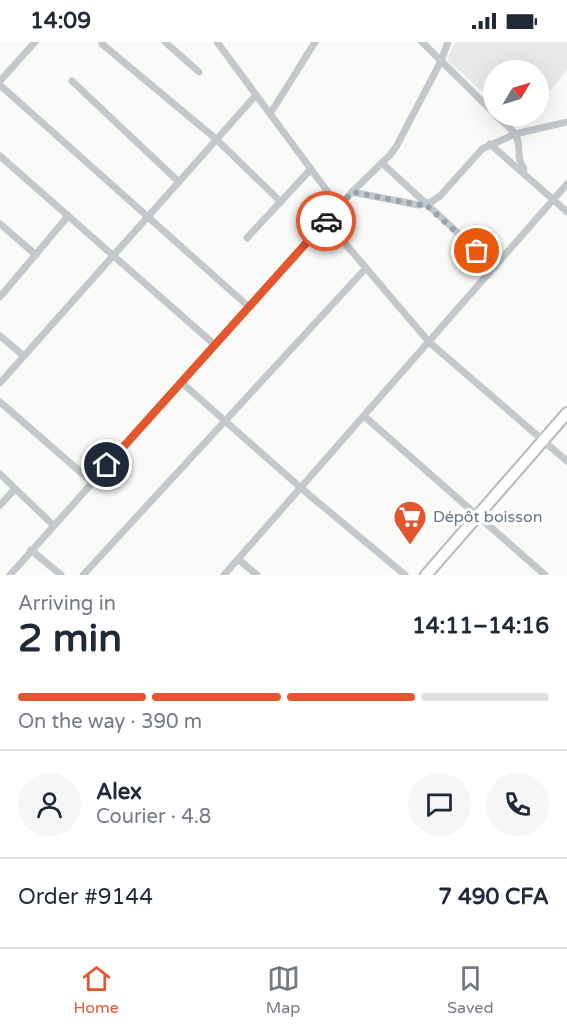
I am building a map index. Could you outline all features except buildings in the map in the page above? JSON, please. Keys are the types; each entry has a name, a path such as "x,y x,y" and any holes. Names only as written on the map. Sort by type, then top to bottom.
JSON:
{"main road":[{"path":"426,575 567,413"}],"street":[{"path":"0,81 35,42"},
{"path":"165,42 199,72"},
{"path":"217,42 339,207"},
{"path":"270,114 315,42"},
{"path":"422,42 483,102"},
{"path":"10,575 352,192 390,155 403,136 441,61 448,42"},
{"path":"102,44 216,139 280,202"},
{"path":"72,81 179,182"},
{"path":"0,86 249,307"},
{"path":"0,383 256,95"},
{"path":"352,192 419,205 440,196 482,148 515,134 567,122"},
{"path":"507,126 518,141 519,162 528,176"},
{"path":"490,144 567,213"},
{"path":"0,156 215,345"},
{"path":"382,163 495,267"},
{"path":"247,238 311,169"},
{"path":"224,575 567,184"},
{"path":"0,297 68,216"},
{"path":"326,221 429,342 567,461"},
{"path":"1,227 36,255"},
{"path":"83,575 366,268"},
{"path":"0,336 24,356"},
{"path":"181,382 301,488 405,575"},
{"path":"0,402 92,482"},
{"path":"364,416 545,575"},
{"path":"0,474 53,525"},
{"path":"0,505 15,489"},
{"path":"31,550 61,575"},
{"path":"238,559 257,575"}],"shaded area":[{"path":"455,42 567,42 567,70 549,92 549,60 483,60 483,92 447,60"}],"way so far":[{"path":"326,221 352,192 419,205 424,203 477,251"}],"place":[{"name":"Dépôt boisson","path":"410,546"}],"route":[{"path":"107,465 326,221"}]}
